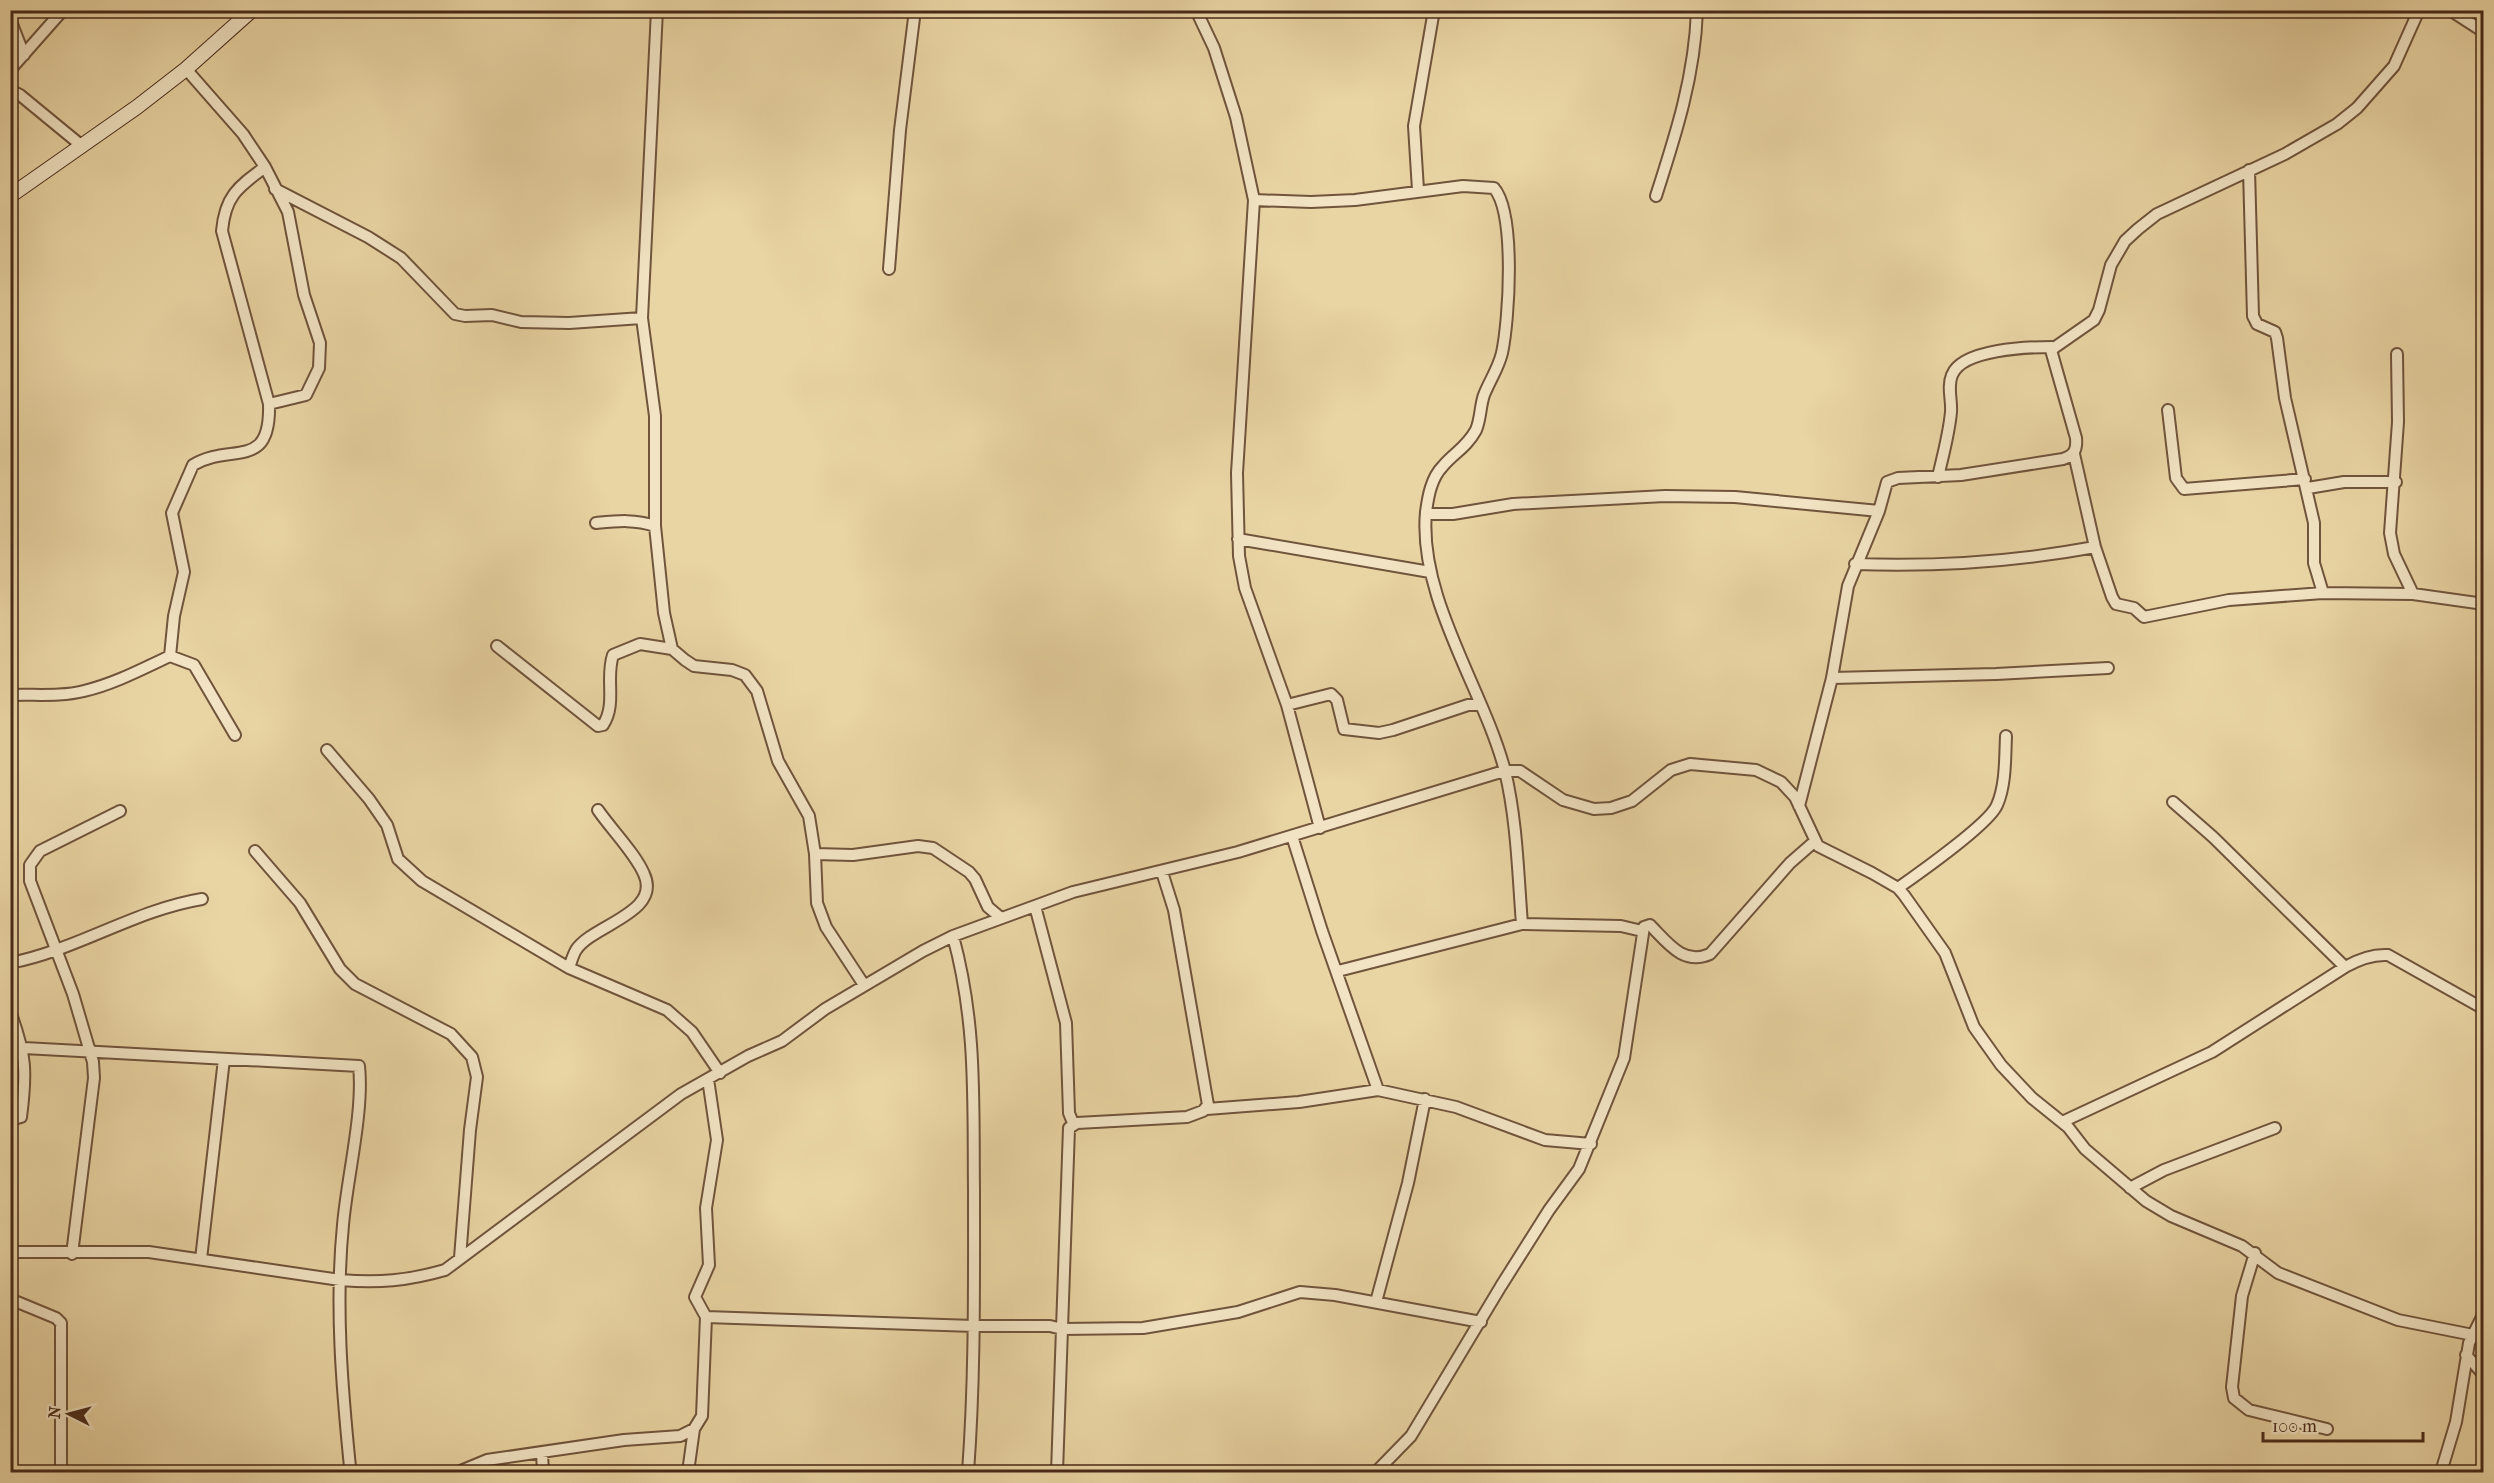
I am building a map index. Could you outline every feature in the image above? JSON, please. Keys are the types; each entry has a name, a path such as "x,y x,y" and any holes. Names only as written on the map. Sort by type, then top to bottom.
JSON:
{"street":[{"path":"10,70 63,10"},
{"path":"10,196 186,69 252,10"},
{"path":"657,10 642,318 655,416 655,526 659,582 672,649"},
{"path":"889,269 900,130 915,10"},
{"path":"1196,10 1214,48 1236,117 1254,200 1237,473 1238,539 1245,588 1287,705 1320,828"},
{"path":"1418,190 1414,126 1434,10"},
{"path":"1656,196 1684,110 1696,42 1697,10"},
{"path":"1938,477 1951,410 1951,379 1957,367 1973,358 2001,351 2028,347 2052,347 2083,330 2094,320 2115,256 2125,242 2148,219 2324,134 2356,108 2394,66 2419,10"},
{"path":"2450,10 2484,32"},
{"path":"10,20 24,55"},
{"path":"186,69 243,134 265,167 288,212 304,295 320,344 321,355 315,381 306,395 269,404"},
{"path":"10,90 20,94 82,146"},
{"path":"170,656 174,616 184,572 172,513 174,505 196,463 248,449 264,441 270,426 269,404 222,231 228,200 245,182 265,167"},
{"path":"2249,170 2253,316 2257,324 2276,334 2285,398 2306,484 2315,537 2314,563 2323,593"},
{"path":"1254,200 1355,200 1418,190 1463,186 1494,188 1499,194 1508,239 1509,278 1502,351 1496,373 1484,395 1476,428 1468,442 1435,477 1426,514 1431,572 1504,771 1515,838 1522,924"},
{"path":"275,189 368,237 401,258 455,314 492,315 521,322 569,323 642,318"},
{"path":"2052,347 2051,357 2076,438 2077,447 2074,454 2095,547 2114,601 2118,605 2134,608 2147,618 2229,600 2323,593 2413,594 2484,604"},
{"path":"2397,354 2396,482 2390,533 2394,554 2413,594"},
{"path":"2168,410 2175,477 2184,489 2396,482"},
{"path":"1799,806 1832,678 1848,586 1855,564 1879,511 1889,480 1938,477 2064,459 2074,454"},
{"path":"1426,514 1453,514 1513,504 1665,496 1735,497 1879,511"},
{"path":"596,523 621,520 642,521 655,526"},
{"path":"1238,539 1431,572"},
{"path":"1855,564 1947,566 1992,563 2095,547"},
{"path":"497,646 598,726 603,725 608,717 611,689 607,670 613,655 640,644 672,649 694,666 732,670 745,675 752,682 778,761 809,816 815,854 817,903 823,919 864,985"},
{"path":"10,695 62,694 84,691 123,678 170,656 194,665 235,735"},
{"path":"1832,678 1996,674 2108,668"},
{"path":"1287,705 1331,694 1336,700 1344,729 1379,733 1468,705 1480,705"},
{"path":"1898,888 1937,859 1996,808 2005,760 2006,736"},
{"path":"327,750 387,825 398,859 422,881 569,968 667,1010 692,1032 720,1073"},
{"path":"10,1252 72,1254 149,1252 340,1280 393,1282 445,1270 496,1234 658,1110 748,1056 782,1041 825,1009 864,985 953,936 1093,887 1162,872 1292,836 1504,771 1520,771 1563,800 1594,809 1611,808 1632,801 1671,770 1697,763 1756,770 1781,782 1799,806 1814,842 1821,849 1898,888 1944,953 1969,1017 1989,1052 2032,1098 2062,1122 2085,1149 2130,1188 2164,1212 2255,1253 2278,1273 2335,1293 2384,1316 2416,1325 2473,1335"},
{"path":"2173,802 2222,845 2345,967"},
{"path":"569,968 576,949 597,932 639,906 646,896 645,875 598,810"},
{"path":"72,1254 94,1078 90,1051 73,994 54,950 30,881 30,865 40,851 120,811"},
{"path":"1292,836 1378,1090"},
{"path":"1376,1473 1411,1436 1549,1210 1579,1169 1614,1088 1628,1044 1642,931 1645,926 1650,926 1684,956 1696,958 1710,954 1790,863 1814,842"},
{"path":"815,854 853,855 918,846 933,848 969,872 975,879 988,907 1001,918"},
{"path":"255,851 300,903 340,969 355,984 451,1034 472,1057 477,1077 470,1130 460,1258"},
{"path":"1162,872 1174,910 1207,1109"},
{"path":"10,963 54,950 185,902 202,899"},
{"path":"1035,906 1066,1023 1069,1113 1073,1123"},
{"path":"1338,971 1522,924 1621,926 1642,931"},
{"path":"953,936 966,981 973,1043 974,1326 968,1473"},
{"path":"2062,1122 2212,1052 2358,959 2388,955 2484,1009"},
{"path":"10,1011 24,1048 26,1084 21,1117 10,1120"},
{"path":"24,1048 359,1066 359,1099 342,1227 340,1280 344,1413 350,1467 353,1473"},
{"path":"201,1259 224,1059"},
{"path":"688,1473 694,1429 702,1416 706,1317 695,1297 709,1265 706,1208 717,1140 708,1079"},
{"path":"1073,1123 1187,1117 1207,1109 1299,1102 1378,1090 1456,1107 1545,1140 1591,1144"},
{"path":"1376,1302 1408,1183 1425,1099"},
{"path":"1058,1473 1067,1134 1073,1123"},
{"path":"2130,1188 2164,1170 2275,1128"},
{"path":"2255,1253 2242,1296 2232,1387 2234,1398 2249,1410 2327,1429"},
{"path":"706,1317 974,1326 1050,1326 1062,1329 1143,1328 1238,1312 1300,1292 1335,1295 1480,1322"},
{"path":"10,1299 61,1323 61,1473"},
{"path":"2441,1473 2456,1422 2466,1355 2484,1312"},
{"path":"2466,1355 2484,1375"},
{"path":"458,1473 488,1460 624,1440 680,1436 694,1429"},
{"path":"542,1453 543,1473"}]}
